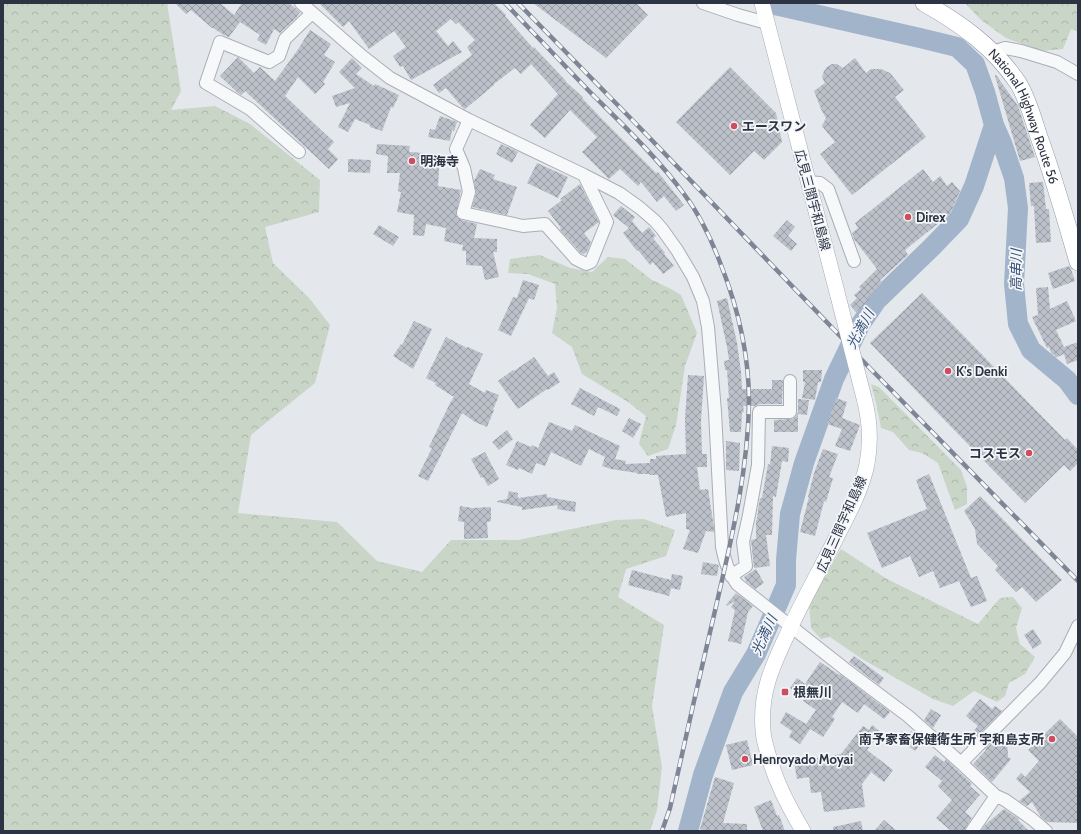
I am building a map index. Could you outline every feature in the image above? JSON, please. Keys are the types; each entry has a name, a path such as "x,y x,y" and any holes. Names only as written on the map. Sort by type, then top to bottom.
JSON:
{"highway":[{"name":"National Highway Route 56","path":"924,3 964,28 993,52 1018,84 1030,109 1049,165 1078,262"}],"main road":[{"name":"広見三間宇和島線","path":"765,14 864,398 870,429 867,464 860,487 846,518 785,621 767,681 762,717 763,732 777,782 803,831"}],"street":[{"path":"301,3 362,56 390,78 469,120 619,193 640,208 654,221 677,250 693,278 703,301 708,327 714,394 722,546 731,576 737,584 845,669 908,716 996,796 1005,800 1046,831"},
{"path":"703,3 738,15 765,14"},
{"path":"299,152 250,109 206,84 220,42 269,62 279,56 285,39 312,13"},
{"path":"993,52 1005,48 1022,51 1057,62 1078,74"},
{"path":"469,120 456,150 464,168 469,192 463,213 522,226 545,224 576,259 586,264 591,262 607,222 584,175"},
{"path":"808,182 820,183 828,189 854,261"},
{"path":"731,576 746,566 743,542 750,515 758,465 759,412 790,412 790,381"},
{"path":"961,763 1040,683 1065,654 1078,626"},
{"path":"972,831 996,796"}],"green space":[{"path":"3,3 167,3 181,91 171,110 215,106 250,124 320,180 319,212 265,227 273,263 309,298 330,325 315,383 251,435 238,513 337,522 377,561 422,572 451,540 518,540 616,520 644,519 675,530 666,556 626,569 618,597 664,625 652,706 662,767 657,810 650,831 3,831"},
{"path":"965,3 1078,3 1078,31 1071,29 1063,49 1041,51 1006,38 981,20"},
{"path":"540,255 570,268 592,272 608,257 625,259 652,280 681,295 697,333 685,366 676,425 668,449 648,456 639,444 646,416 628,402 582,374 572,347 552,333 557,308 555,284 528,274 508,273 510,259"},
{"path":"871,384 879,387 961,470 967,487 967,504 955,510 938,463 922,453 909,450 893,432 881,428"},
{"path":"841,549 887,579 978,624 1000,598 1013,597 1022,608 1016,628 1020,644 1035,657 1025,674 1009,683 1005,696 997,702 974,691 953,706 933,699 862,659 830,637 821,639 811,628 809,604"}],"building":[{"path":"175,3 220,3 234,15 242,3 289,3 300,12 296,18 280,33 274,29 266,45 257,40 260,35 240,22 229,37 212,28 191,10 186,14"},
{"path":"319,3 494,3 506,15 505,16 533,48 534,47 565,81 583,97 582,98 601,118 656,173 658,172 684,205 676,211 664,196 657,202 641,182 638,186 620,169 609,179 582,152 597,137 570,110 545,138 530,125 558,94 531,64 521,74 515,68 465,109 446,88 439,93 433,85 472,55 467,47 475,40 458,22 456,24 451,19 436,31 448,46 453,41 462,52 411,80 403,66 400,67 393,56 406,47 394,31 369,49 349,21 343,27"},
{"path":"533,3 636,3 648,15 606,58"},
{"path":"310,30 331,44 324,55 335,62 323,82 325,84 315,94 298,77 285,96 334,142 328,149 338,159 329,169 245,91 241,95 220,76 238,57 254,73 260,67 275,81"},
{"path":"352,58 362,68 356,74 374,86 375,84 399,95 393,108 391,107 382,131 370,127 370,125 355,119 348,132 338,127 350,103 336,107 332,96 355,88 339,72"},
{"path":"855,58 866,73 871,69 881,69 890,73 904,90 895,97 926,137 852,195 820,154 835,142 822,126 826,118 814,91 825,83 822,77 827,67 832,64 837,64 843,68"},
{"path":"730,67 776,113 782,142 764,160 754,151 730,175 676,122"},
{"path":"996,75 1018,106 1035,157 1020,161 995,76"},
{"path":"440,116 457,122 454,131 452,130 450,141 428,137 430,129 435,130"},
{"path":"377,144 410,146 409,152 440,154 438,186 461,190 456,215 461,220 477,224 474,238 497,239 497,252 493,252 499,277 485,280 482,266 466,265 466,251 462,251 463,245 444,241 446,228 426,224 424,236 413,235 414,215 397,212 401,192 398,191 400,173 387,173 388,156 376,154"},
{"path":"501,144 518,152 512,163 496,154"},
{"path":"348,159 371,160 370,173 348,172"},
{"path":"537,163 568,177 558,198 527,183"},
{"path":"480,169 495,175 493,179 517,187 507,215 472,207 476,194 474,181"},
{"path":"923,169 933,182 940,176 947,186 952,182 960,191 950,214 905,250 908,255 880,280 882,283 867,298 869,300 856,312 850,305 857,298 854,295 861,289 859,287 877,269 854,239 852,233 858,228 855,223"},
{"path":"1043,182 1046,209 1049,209 1051,242 1036,243 1034,206 1031,206 1029,183"},
{"path":"580,184 599,222 584,233 591,242 587,252 584,254 581,253 561,231 561,228 548,211 562,200 560,199"},
{"path":"621,206 635,217 632,221 642,233 649,227 656,236 653,238 674,266 663,274 653,262 650,265 638,250 637,251 623,233 629,228 613,215"},
{"path":"787,220 795,227 788,236 797,244 791,251 773,236"},
{"path":"379,225 399,237 393,246 373,234"},
{"path":"1069,266 1075,281 1053,289 1048,273"},
{"path":"523,280 539,285 534,300 529,298 511,336 498,330 513,297 517,298"},
{"path":"1048,287 1050,309 1067,301 1076,321 1056,330 1064,347 1078,342 1078,360 1067,364 1064,354 1055,358 1054,354 1052,355 1032,317 1038,315 1036,288"},
{"path":"922,293 1065,440 1067,438 1078,450 1078,463 1070,471 1064,465 1025,503 870,343"},
{"path":"727,298 737,343 742,389 772,389 772,380 783,380 782,404 743,406 744,412 742,412 741,432 730,432 727,398 729,398 727,370 725,370 724,361 729,360 717,301"},
{"path":"414,321 432,329 413,369 393,356 401,344 402,345"},
{"path":"446,337 467,348 468,347 483,354 469,384 485,393 486,390 499,395 487,427 475,422 462,413 428,481 418,476 432,448 429,447 454,397 435,385 436,383 426,378"},
{"path":"534,357 548,376 554,372 560,382 518,409 498,381"},
{"path":"803,370 822,370 821,382 818,382 815,400 802,398 805,382 803,382"},
{"path":"688,375 704,376 701,421 702,454 707,454 707,467 697,467 700,490 708,489 714,528 714,532 706,531 698,553 683,549 690,530 686,529 686,513 666,517 658,475 637,474 602,466 605,457 589,449 581,466 551,452 545,466 536,463 532,474 519,468 518,470 506,465 517,441 531,447 532,445 538,448 549,422 572,431 575,425 620,446 615,459 626,461 625,464 650,463 650,459 656,459 656,456 686,454 685,419"},
{"path":"580,388 620,409 617,416 598,407 594,416 571,404"},
{"path":"836,398 847,402 842,418 860,425 850,451 835,446 842,429 827,424"},
{"path":"798,399 809,400 807,415 798,414 798,432 774,432 774,420 793,419 796,416 798,412"},
{"path":"629,418 641,424 633,438 622,431"},
{"path":"507,430 513,439 499,450 492,442"},
{"path":"726,441 740,443 739,471 726,470"},
{"path":"772,446 789,448 788,462 782,461 776,497 773,496 772,535 766,535 770,566 754,568 751,540 756,539 756,520 760,498 762,498 768,464 770,465"},
{"path":"823,449 838,454 829,477 833,478 826,502 824,501 815,536 800,532 814,473"},
{"path":"485,452 499,479 488,486 483,477 481,478 471,459"},
{"path":"929,474 971,578 977,576 987,601 971,607 959,581 940,588 933,571 919,577 910,556 882,568 867,533 927,509 916,480"},
{"path":"509,491 518,493 518,498 547,494 547,497 576,502 575,512 557,509 558,505 522,510 522,507 497,502 507,499"},
{"path":"980,496 1062,580 1036,602 1022,587 1016,592 995,570 998,566 977,544 975,529 964,511"},
{"path":"460,506 472,508 491,507 491,521 487,522 488,538 464,539 464,522 458,521"},
{"path":"703,562 719,565 717,576 701,574"},
{"path":"756,569 764,583 755,589 746,581 744,577"},
{"path":"632,570 671,580 672,574 683,576 680,590 671,588 669,596 628,585"},
{"path":"736,593 753,606 748,612 741,644 728,641 735,610 731,607 735,601 727,606 726,605"},
{"path":"1033,629 1042,643 1033,649 1024,635"},
{"path":"854,656 884,678 879,685 849,662"},
{"path":"820,662 839,675 840,674 890,712 884,719 864,704 858,713 842,702 832,717 835,719 823,737 810,729 800,744 789,737 792,731 780,723 786,712 806,724 816,710 803,701 805,698 790,688 797,678 805,684"},
{"path":"980,699 992,709 995,706 1002,711 974,739 970,735 978,726 966,716"},
{"path":"931,709 941,715 933,728 924,720"},
{"path":"1060,719 1078,737 1078,823 1047,822 1041,817 1032,802 1027,806 1019,801 1030,792 1016,779 1021,773 1025,777 1039,761 1028,750"},
{"path":"872,725 881,732 867,750 893,770 884,782 871,772 862,784 865,807 824,812 821,792 811,793 809,777 797,779 794,762 841,754 863,726 869,730"},
{"path":"902,731 907,735 911,731 915,734 916,733 924,740 915,751 897,738"},
{"path":"1007,739 1008,757 1011,759 992,782 973,764 994,740"},
{"path":"747,740 753,765 732,770 726,745"},
{"path":"935,755 944,762 946,759 972,784 970,786 980,795 965,812 972,818 965,831 951,831 936,818 952,800 938,786 942,781 925,767"},
{"path":"715,777 734,783 723,823 747,824 747,831 707,831 700,829"},
{"path":"771,800 785,831 763,831 754,807"},
{"path":"1004,809 1019,819 1018,820 1029,831 981,831 985,825"},
{"path":"884,820 897,831 874,831"},
{"path":"861,821 863,831 833,831 833,827"}],"waterway":[{"name":"高串川","path":"766,3 957,47 975,64 985,92 994,125 1014,178 1018,208 1014,284 1018,324 1031,350 1067,380 1078,395"},
{"name":"光満川","path":"688,831 703,775 733,692 756,654 786,585 786,560 790,514 804,463 834,379 860,325 877,300 959,219 974,186 994,125"}],"railway":[{"path":"505,3 650,153 690,202 705,228 727,281 733,298 745,350 749,402 748,429 742,483 726,562 670,808 662,831"},
{"path":"518,3 643,131 860,358 1078,581"}],"place":[{"name":"エースワン","path":"734,126"},
{"name":"明海寺","path":"412,161"},
{"name":"Direx","path":"908,217"},
{"name":"K's Denki","path":"948,371"},
{"name":"コスモス","path":"1029,453"},
{"name":"根無川","path":"785,692"},
{"name":"南予家畜保健衛生所 宇和島支所","path":"1052,739"},
{"name":"Henroyado Moyai","path":"745,759"}]}
